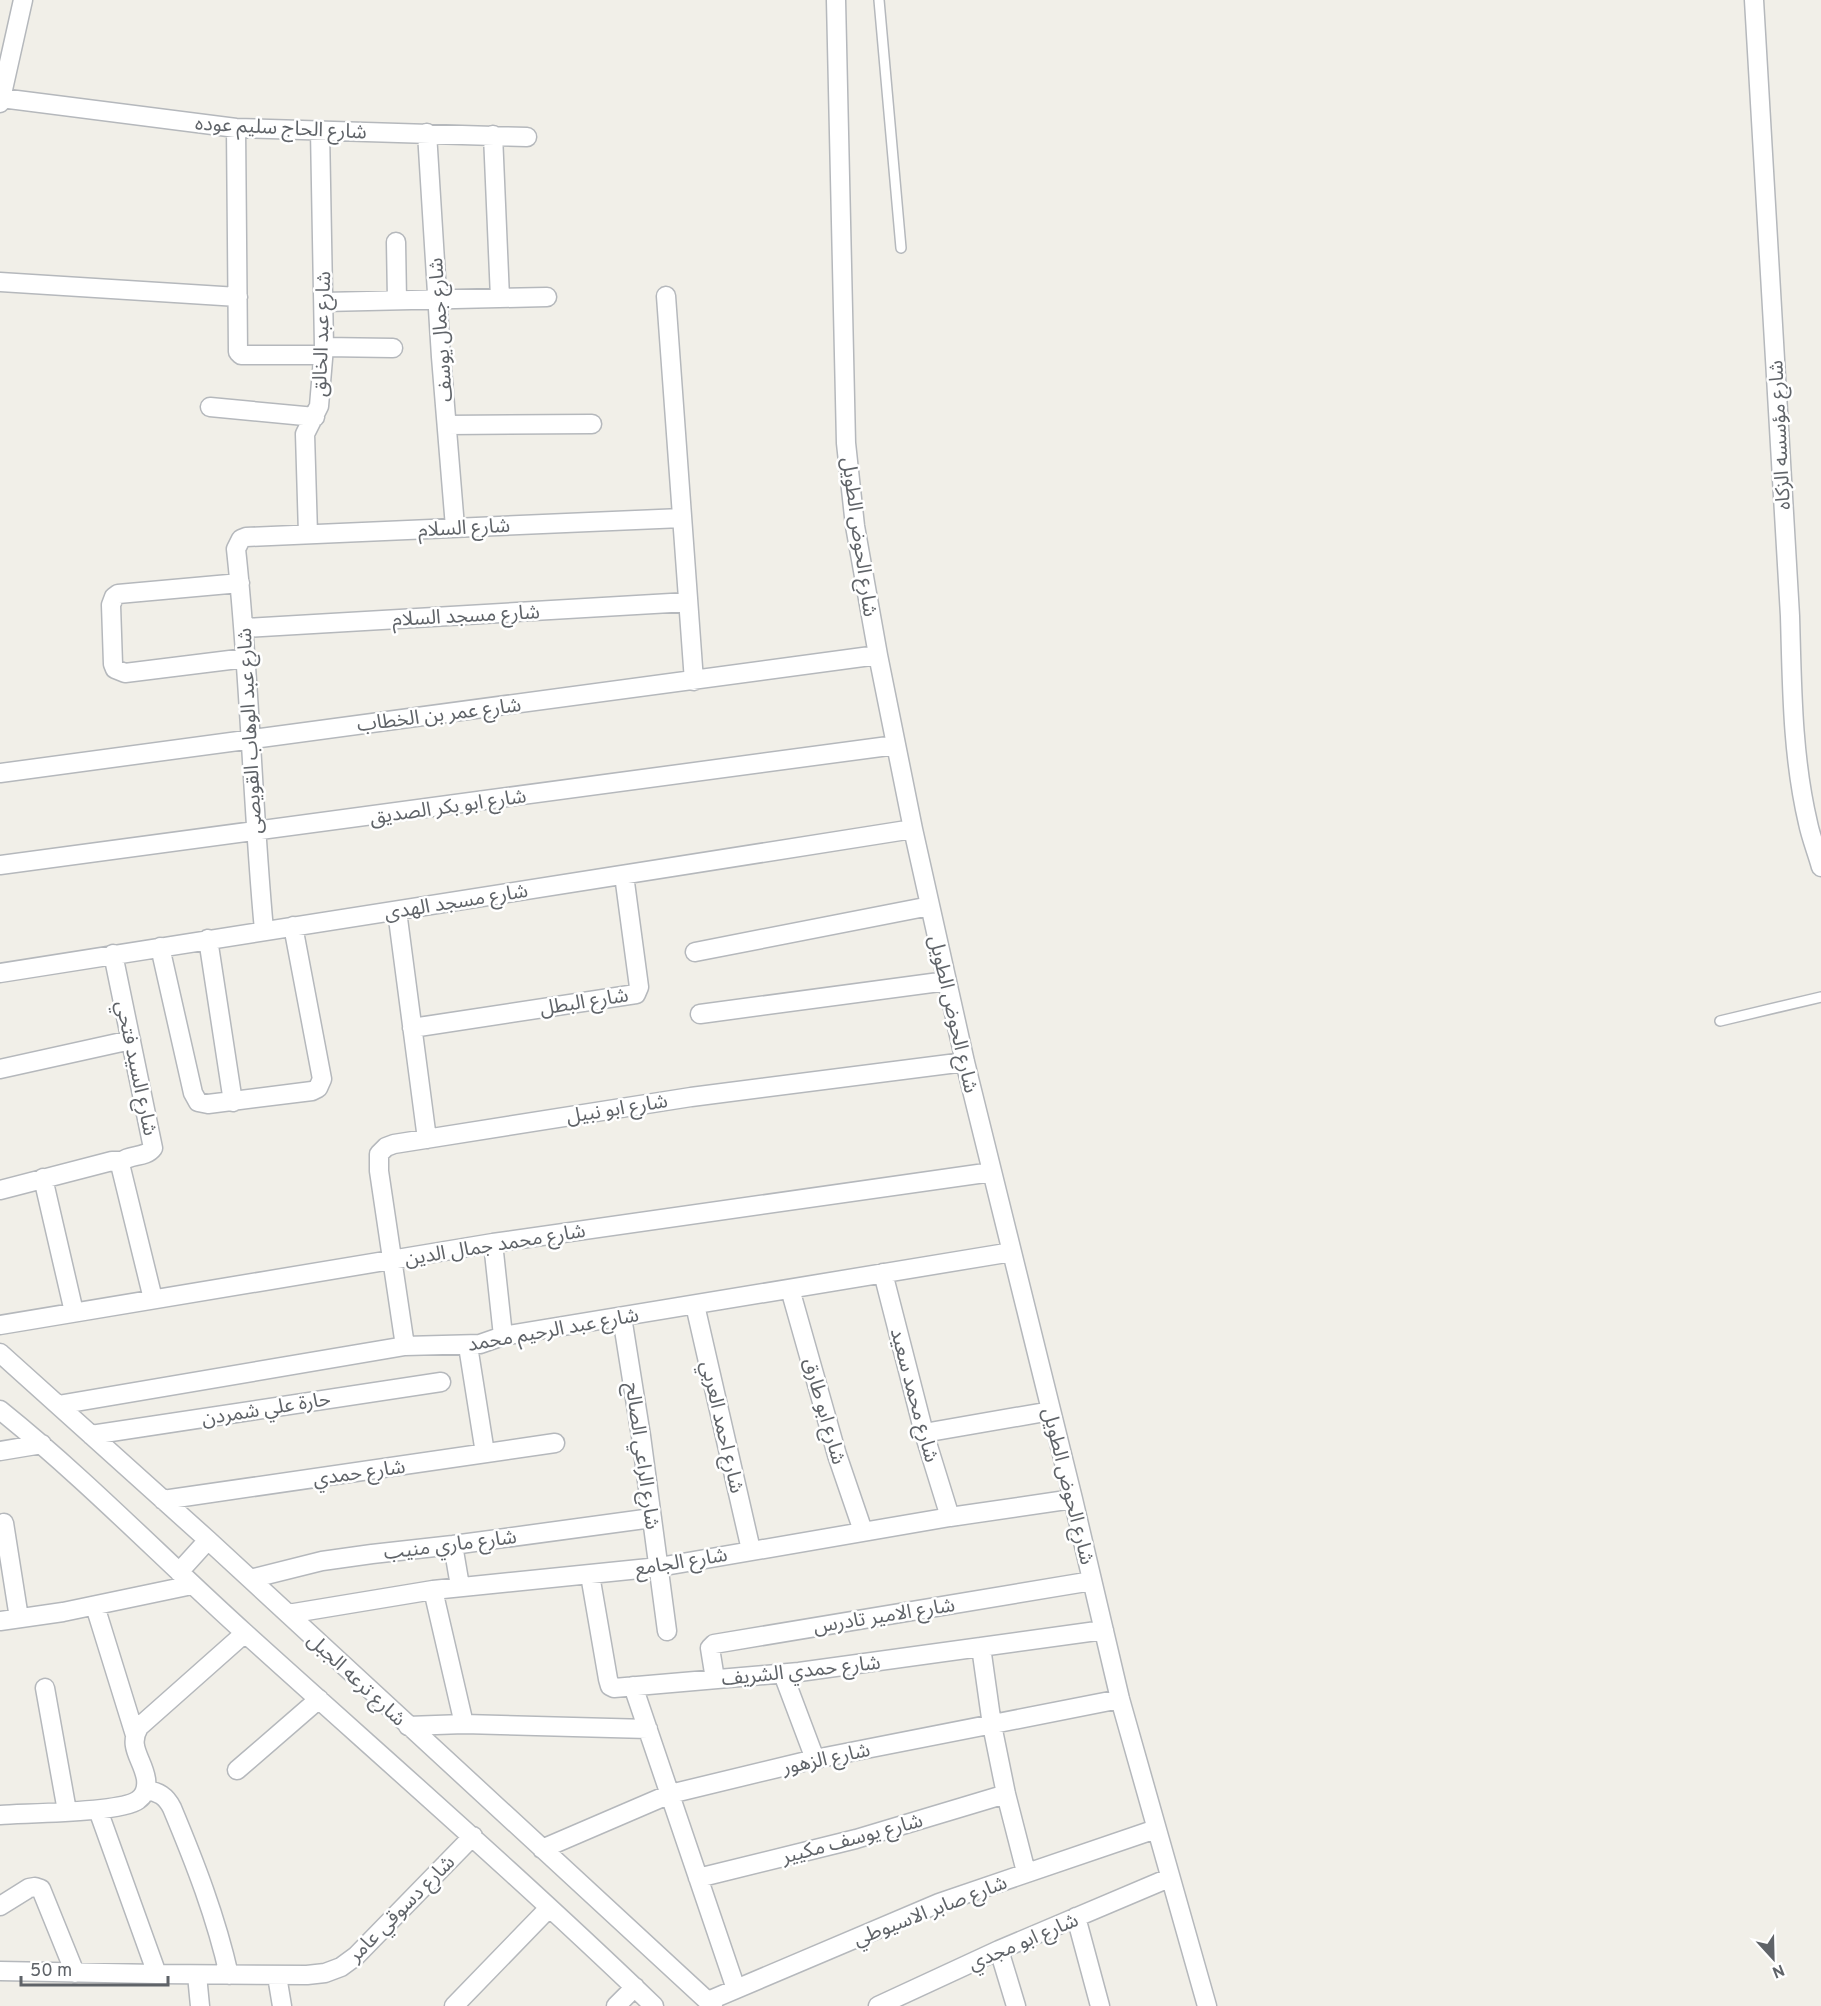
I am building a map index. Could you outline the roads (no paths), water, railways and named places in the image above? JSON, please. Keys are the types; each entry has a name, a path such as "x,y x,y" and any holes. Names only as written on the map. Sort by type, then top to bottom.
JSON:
{"street":[{"path":"1,101 23,0"},
{"name":"شارع الحوض الطويل","path":"836,0 846,443 855,526 878,655 913,829 965,1062 1120,1699 1207,2006"},
{"name":"شارع مؤسسه الزكاه","path":"1754,0 1790,616 1793,717 1798,769 1808,823 1821,867"},
{"name":"شارع الحاج سليم عوده","path":"1,101 236,128 527,137"},
{"path":"236,128 240,355 393,348"},
{"name":"شارع عبد الخالق","path":"308,534 305,434 319,406 323,351 320,130"},
{"name":"شارع جمال يوسف","path":"427,134 455,527"},
{"path":"493,135 500,298"},
{"path":"396,242 397,300"},
{"path":"0,282 238,297"},
{"path":"666,296 694,681"},
{"path":"324,302 547,297"},
{"path":"210,407 315,417"},
{"path":"447,425 592,424"},
{"name":"شارع السلام","path":"246,537 682,518"},
{"name":"شارع عبد الوهاب القويصى","path":"246,537 241,539 236,549 244,628 255,832 264,930"},
{"path":"240,583 118,594 111,605 112,664 115,669 125,672 246,658"},
{"name":"شارع مسجد السلام","path":"244,628 688,602"},
{"name":"شارع عمر بن الخطاب","path":"0,772 878,655"},
{"name":"شارع ابو بكر الصديق","path":"0,866 896,745"},
{"name":"شارع مسجد الهدى","path":"0,973 913,829"},
{"name":"شارع البطل","path":"412,1028 636,994 639,987 624,875"},
{"path":"695,952 930,906"},
{"path":"397,911 427,1139"},
{"path":"160,947 195,1098 203,1104 312,1091 318,1088 322,1079 293,926"},
{"path":"208,939 233,1102"},
{"name":"شارع السيد فتحي","path":"113,954 153,1148 149,1154 120,1161"},
{"path":"700,1014 947,981"},
{"path":"0,1069 131,1040"},
{"name":"شارع ابو نبيل","path":"393,1259 379,1171 380,1154 386,1147 394,1144 691,1097 965,1062"},
{"path":"0,1190 111,1161 120,1161 153,1299"},
{"name":"شارع محمد جمال الدين","path":"0,1325 493,1243 992,1172"},
{"path":"43,1178 74,1312"},
{"path":"493,1243 502,1336"},
{"name":"شارع عبد الرحيم محمد","path":"58,1405 405,1346 445,1344 468,1346 502,1336 1012,1252"},
{"path":"393,1259 405,1346"},
{"name":"شارع محمد سعيد","path":"883,1273 924,1433 950,1516"},
{"name":"شارع ابو طارق","path":"790,1289 837,1455 863,1531"},
{"name":"شارع احمد العربي","path":"694,1305 751,1550"},
{"name":"شارع الراعي الصالح","path":"622,1317 667,1631"},
{"path":"468,1346 485,1453"},
{"name":"شارع ترعه الجبل","path":"0,1353 208,1540 711,2003"},
{"name":"حارة علي شمردن","path":"91,1435 441,1382"},
{"name":"شارع ترعه الجبل","path":"0,1410 42,1444 245,1633 473,1836 654,2006"},
{"path":"924,1433 1051,1411"},
{"name":"شارع حمدي","path":"163,1500 555,1443"},
{"path":"0,1451 42,1444"},
{"name":"شارع الجامع","path":"288,1614 433,1590 658,1567 950,1516 1073,1499"},
{"name":"شارع ماري منيب","path":"250,1579 321,1562 372,1554 652,1518"},
{"path":"4,1522 19,1618"},
{"path":"178,1572 208,1540"},
{"path":"453,1545 460,1587"},
{"name":"شارع حمدي الشريف","path":"590,1575 609,1683 614,1688 783,1674 1104,1630"},
{"name":"شارع الامير تادرس","path":"716,1679 710,1648 714,1644 1092,1581"},
{"path":"0,1621 95,1606 192,1584"},
{"path":"433,1590 465,1724"},
{"path":"0,1815 129,1805 139,1799 146,1790 145,1773 134,1743 135,1735 95,1606"},
{"path":"135,1735 140,1727 245,1633"},
{"path":"981,1647 992,1725 1006,1794 1026,1872"},
{"path":"783,1674 815,1759"},
{"path":"633,1686 736,1989"},
{"path":"45,1688 67,1811"},
{"path":"237,1770 319,1699"},
{"name":"شارع الزهور","path":"542,1849 670,1794 815,1759 1120,1699"},
{"path":"408,1726 465,1724 648,1729"},
{"path":"146,1790 162,1795 172,1808 215,1920 229,1975"},
{"name":"شارع يوسف مكيير","path":"698,1878 856,1839 1006,1794"},
{"path":"98,1809 157,1974"},
{"name":"شارع صابر الاسيوطي","path":"711,2003 736,1989 939,1903 1156,1829"},
{"name":"شارع دسوقي عامر","path":"0,1971 277,1976 325,1973 341,1967 356,1956 473,1836"},
{"name":"شارع ابو مجدي","path":"878,2006 999,1950 1169,1878"},
{"path":"0,1906 29,1888 41,1888 75,1973"},
{"path":"454,2006 549,1908"},
{"path":"1076,1917 1100,2006"},
{"path":"999,1950 1016,2006"},
{"path":"197,1975 200,2006"},
{"path":"277,1976 282,2006"},
{"path":"616,2006 635,1988"}],"lane":[{"path":"879,0 901,248"},
{"path":"1720,1021 1821,997"}]}
